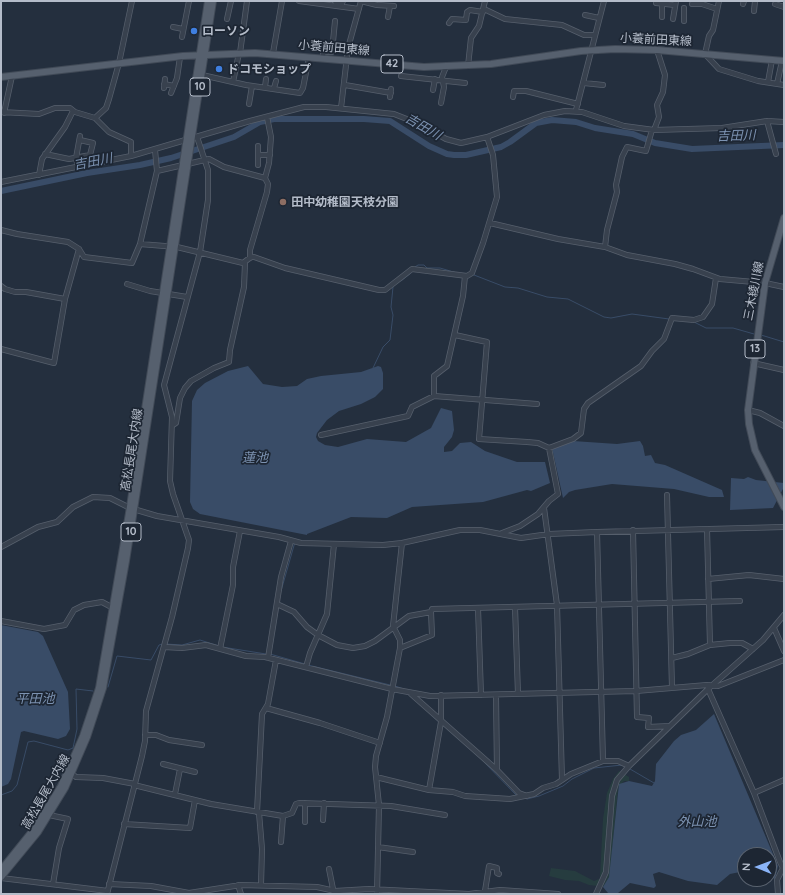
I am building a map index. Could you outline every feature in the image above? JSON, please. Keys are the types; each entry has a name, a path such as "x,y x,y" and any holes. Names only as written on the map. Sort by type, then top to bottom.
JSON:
{"main road":[{"name":"高松長尾大内線","path":"191,140 208,1"},
{"name":"高松長尾大内線","path":"1,877 38,832 72,774 87,738 103,688 118,610 172,246 185,163 191,140 202,75 202,55 213,1"},
{"name":"小蓑前田東線","path":"1,77 119,63 239,53 273,53 424,67 468,66 591,50 657,50 783,61"},
{"name":"三木綾川線","path":"784,220 765,283 753,363 748,410 751,437 784,507"},
{"name":"高松長尾大内線","path":"1,870 34,829 61,786 73,761 99,688 115,609 132,509"}],"street":[{"path":"95,118 106,108 119,63 132,1"},
{"path":"182,37 189,1"},
{"path":"227,19 231,1"},
{"path":"233,82 247,1"},
{"path":"273,53 282,1"},
{"path":"300,1 359,9"},
{"path":"335,1 341,6"},
{"path":"341,6 343,1"},
{"path":"341,108 345,85 348,48 361,1 392,6 388,17"},
{"path":"468,66 471,38 479,26 484,11 485,1"},
{"path":"576,110 604,1"},
{"path":"656,1 656,3 662,4 675,3 673,19"},
{"path":"719,1 705,54 719,68 758,81 784,85"},
{"path":"754,11 755,1"},
{"path":"692,4 702,2 717,9"},
{"path":"662,4 662,17"},
{"path":"684,4 684,21"},
{"path":"775,4 784,7"},
{"path":"449,23 452,19 466,20 467,12 470,10 484,11 505,19 562,25 584,35 595,35"},
{"path":"674,13 684,14"},
{"path":"585,15 599,18"},
{"path":"322,58 323,52 332,52 335,21"},
{"path":"173,27 183,29"},
{"path":"606,247 607,230 617,192 618,168 624,150 627,147 646,151 650,135 658,117 657,105 663,92 665,75 657,50"},
{"path":"171,93 177,78 180,57"},
{"path":"202,75 252,86 300,93 302,92 309,57"},
{"path":"768,82 772,60"},
{"path":"777,84 783,61"},
{"path":"442,103 444,87 442,80 446,67"},
{"path":"12,76 2,113 40,114 55,108 65,107 95,118 108,132 131,142 131,156"},
{"path":"401,76 465,83"},
{"path":"265,87 266,79"},
{"path":"434,90 435,79"},
{"path":"274,88 276,81"},
{"path":"164,83 174,86"},
{"path":"584,83 603,85"},
{"path":"345,85 391,93"},
{"path":"248,104 252,86"},
{"path":"513,97 514,91 526,91 578,104"},
{"path":"1,182 78,168 131,156 304,107 341,108 402,116 446,139 456,142 469,142 488,139 544,115 576,110 595,115 624,126 653,130 722,128 767,121 784,122"},
{"path":"38,176 42,159 65,127 73,111"},
{"path":"250,258 250,250 268,184 265,178 270,156 270,126 267,118"},
{"path":"767,121 775,152"},
{"path":"46,154 70,159 76,158 90,155 93,143 80,138 76,158 78,168"},
{"path":"173,425 176,423 182,392 188,385 214,368 229,362 230,350 244,287 245,263 250,258 261,258 285,268 379,290 385,290 413,269 465,276 472,273 490,223 498,194 493,155 488,139"},
{"path":"1,877 28,883 53,884 107,893 110,884 135,784 145,735 146,711 164,647 188,548 188,540 183,521 170,481 173,425 164,385 200,252 209,183 204,158 191,140"},
{"path":"258,146 258,164"},
{"path":"1,230 68,242 79,250 84,257 132,263 140,244 157,171 155,150"},
{"path":"258,155 270,156"},
{"path":"157,171 204,158 224,167 265,178"},
{"path":"490,223 558,239 606,247 627,255 693,268 716,278 765,283 784,287"},
{"path":"140,244 172,246 245,263"},
{"path":"1,349 54,363 65,299 79,250"},
{"path":"434,396 434,376 447,366 463,296 465,276"},
{"path":"455,335 487,342 479,439 538,443 549,448 573,439 581,433 584,409 588,403 641,366 652,350 664,339 672,318 694,320 703,317 712,304 716,278"},
{"path":"127,284 187,297"},
{"path":"1,286 5,290 14,292 26,292 65,299"},
{"path":"753,363 784,370"},
{"path":"321,435 408,416 412,407 434,396 536,404"},
{"path":"748,410 760,413 784,426"},
{"path":"502,533 520,526 544,508 549,501 558,494 549,448"},
{"path":"668,495 672,688"},
{"path":"1,547 38,527 57,522 73,507 89,498 110,498 132,509 183,521 279,537 294,541 334,544 378,545 402,543 460,530 480,530 502,533 521,538 548,534 633,530 784,527"},
{"path":"544,508 557,605 562,780"},
{"path":"707,529 710,645"},
{"path":"633,530 637,717 649,718 648,727 670,726"},
{"path":"220,649 233,585 233,567 240,531"},
{"path":"597,532 603,761"},
{"path":"268,658 278,605 281,577 294,541"},
{"path":"377,892 379,805 376,777 376,756 380,744 400,648 400,640 394,628 402,543"},
{"path":"306,667 327,614 334,544"},
{"path":"708,579 750,575 784,579"},
{"path":"278,605 294,612 307,627 318,635 337,645 360,648 375,641 409,616 431,612 432,609 740,601"},
{"path":"1,621 44,629 65,625 74,610 84,605 102,602 115,609"},
{"path":"515,607 518,694"},
{"path":"478,608 481,695"},
{"path":"400,648 432,635 431,612"},
{"path":"596,894 606,872 614,787 617,780 629,766 670,726 753,649 774,628 784,614"},
{"path":"774,628 784,651"},
{"path":"164,647 182,648 200,644 246,656 268,658 392,689 441,696 636,691 707,684 754,793 782,868 777,880 778,894"},
{"path":"672,658 688,654 710,645 742,644 753,649"},
{"path":"261,885 262,849 258,813 261,757 259,748 262,714 268,704 276,660"},
{"path":"710,688 784,660"},
{"path":"410,692 441,722 497,770 518,793 527,796"},
{"path":"496,695 497,770"},
{"path":"429,790 441,722 441,696"},
{"path":"266,708 320,723 380,744"},
{"path":"145,735 156,735 169,740 202,745"},
{"path":"376,777 429,790 453,792 465,796 522,798 534,794 543,788 556,784 603,761 618,761 629,766"},
{"path":"163,764 195,772"},
{"path":"175,794 180,769"},
{"path":"72,774 76,777 103,778 135,784 195,800 258,813 283,816 292,813 296,804 379,805 403,807 445,815"},
{"path":"754,793 784,780"},
{"path":"124,824 190,828 195,800"},
{"path":"304,822 305,804"},
{"path":"323,820 324,804"},
{"path":"48,815 68,818 59,848 53,884"},
{"path":"281,842 283,816"},
{"path":"378,847 413,852"},
{"path":"485,891 489,866 497,868 497,873 499,874"},
{"path":"329,869 335,892"},
{"path":"110,884 151,886 189,893 200,893 238,885 261,885 326,888 335,892 479,893 485,891 558,894"},
{"path":"238,885 241,894"}],"green space":[{"path":"619,771 629,777 629,781 624,781 618,788 610,875 603,887 600,877 603,819 607,793 613,779"},
{"path":"551,868 575,871 594,881 599,879 601,883 598,886 589,885 579,881 565,880 549,876"}],"water":[{"name":"蓮池","path":"248,366 263,384 282,387 297,386 307,379 321,376 361,372 378,366 381,367 383,373 383,389 375,397 361,404 339,411 327,420 317,433 316,437 318,441 325,445 338,447 367,439 406,442 431,428 441,408 452,411 454,430 452,437 444,447 444,452 452,451 460,443 471,442 485,451 517,462 545,462 550,483 531,491 527,490 483,502 412,507 387,518 351,517 307,535 200,514 193,509 190,502 192,401 197,390 205,383 228,371"},
{"path":"573,441 617,444 640,441 643,446 645,456 651,455 655,463 665,465 722,490 724,497 709,497 674,489 612,484 575,490 569,492 563,498 552,448"},
{"path":"748,477 756,480 784,483 784,487 773,508 730,510 731,478 744,479"},
{"name":"平田池","path":"1,625 38,632 43,636 68,692 70,729 66,736 58,739 24,731 21,732 11,779 8,784 1,787"},
{"name":"外山池","path":"714,714 770,847 737,847 737,873 730,874 717,885 688,881 659,872 653,874 656,886 654,888 630,883 618,893 608,893 603,887 609,877 619,784 629,781 652,786 655,781 656,764 674,741 681,735 696,730"}],"waterway":[{"name":"吉田川","path":"1,191 87,173 140,165 171,158 234,137 260,122 274,119 364,119 390,121 429,146 447,154 454,155 466,155 501,147 536,123 552,120 576,122 595,128 633,134 655,143 692,149 784,145"},
{"path":"415,267 418,265 424,265 427,268 440,268 457,273"},
{"path":"401,281 411,273"},
{"path":"474,275 505,287 518,288 547,297 568,299 604,317 611,318 632,314 669,319"},
{"path":"373,368 383,347 390,340 393,315 391,307 393,287"},
{"path":"694,322 706,328 733,328 754,334"},
{"path":"761,335 784,342"},
{"path":"281,591 295,542"},
{"path":"166,644 182,645 200,640 219,646"},
{"path":"108,687 117,656 151,660 159,645 163,644"},
{"path":"222,647 266,654"},
{"path":"270,654 305,664"},
{"path":"308,665 390,685"},
{"path":"395,686 404,689"},
{"path":"1,795 12,791 17,785 28,742 34,741 68,750 73,748 77,729 76,689 93,691"},
{"path":"425,709 439,722"},
{"path":"443,725 478,756"},
{"path":"483,761 517,796"},
{"path":"527,799 539,796 563,786 572,779 594,768 622,765"},
{"path":"630,769 654,783"}],"place":[{"name":"ローソン","path":"194,31"},
{"name":"ドコモショップ","path":"219,69"},
{"name":"田中幼稚園天枝分園","path":"283,202"}]}
